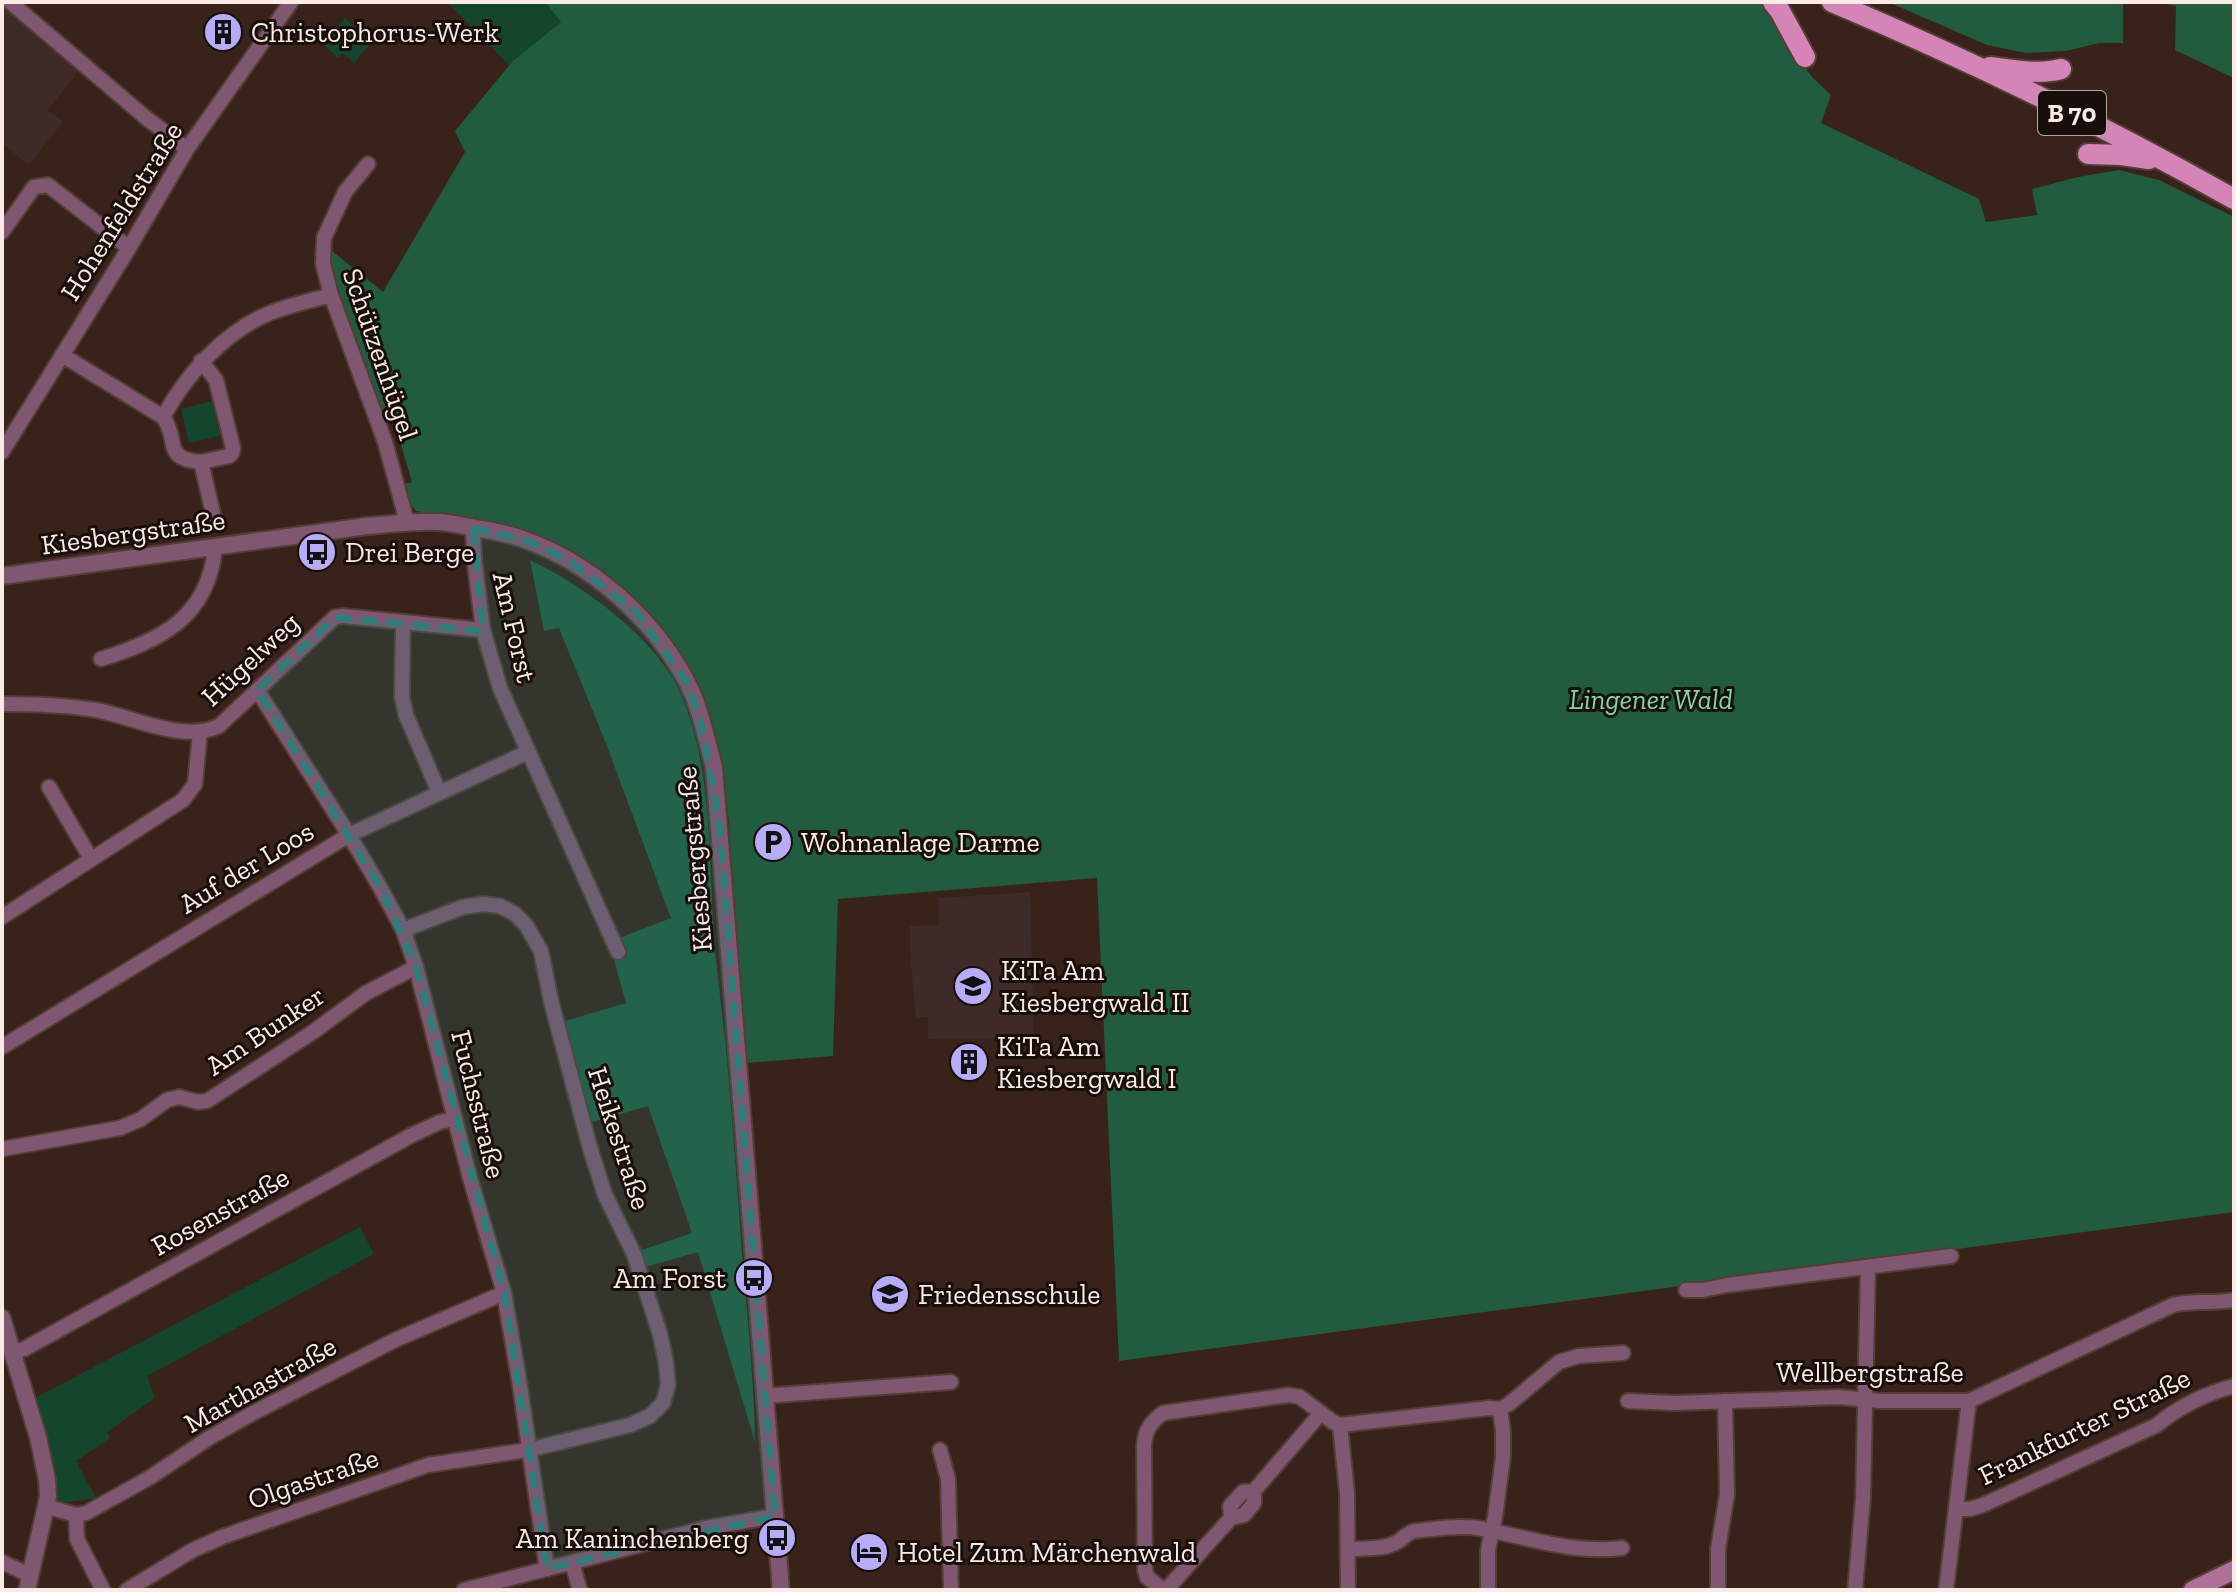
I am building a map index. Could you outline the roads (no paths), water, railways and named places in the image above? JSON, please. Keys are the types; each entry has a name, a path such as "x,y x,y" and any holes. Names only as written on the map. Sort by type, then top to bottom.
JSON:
{"main road":[{"path":"1773,2 1805,57"},
{"name":"B 70","path":"1832,2 2084,118 2234,199"},
{"path":"1975,66 2022,71 2061,69"},
{"path":"2088,154 2169,162"},
{"path":"2196,1589 2234,1570"}],"street":[{"path":"10,2 187,149"},
{"name":"Hohenfeldstraße","path":"2,452 187,149 291,2"},
{"name":"Schützenhügel","path":"368,164 345,192 324,238 323,264 331,295 385,442 407,522"},
{"path":"2,232 34,187 48,185 129,248"},
{"path":"163,417 194,368 252,322 285,308 331,295"},
{"path":"62,355 163,417 178,455 201,462 229,456 233,448 216,380 201,361"},
{"path":"201,462 215,522"},
{"name":"Kiesbergstraße","path":"2,576 407,522 443,522 499,531 567,559 636,611 664,644 687,682 714,767 781,1590"},
{"name":"Am Forst","path":"473,528 483,630 500,688 618,952"},
{"path":"101,659 149,642 186,616 209,582 215,548"},
{"name":"Hügelweg","path":"2,704 97,710 171,729 200,732 219,726 335,617 483,630"},
{"path":"403,623 402,697 406,715 439,792"},
{"name":"Fuchsstraße","path":"257,690 349,835 403,930 416,967 504,1293 547,1569"},
{"path":"2,917 178,805 195,784 200,732"},
{"name":"Auf der Loos","path":"2,1047 349,835 528,752"},
{"path":"49,787 91,859"},
{"name":"Heikestraße","path":"403,930 463,907 483,904 500,906 526,925 541,951 551,1001 605,1195 634,1254 660,1334 668,1385 663,1403 650,1416 630,1425 528,1450"},
{"name":"Am Bunker","path":"2,1149 120,1128 141,1119 167,1100 179,1097 207,1101 313,1032 366,993 416,967"},
{"name":"Rosenstraße","path":"12,1352 24,1349 410,1136 440,1122 455,1119"},
{"path":"1686,1290 1951,1256"},
{"path":"1855,1590 1863,1498 1868,1268"},
{"name":"Marthastraße","path":"76,1515 110,1501 253,1413 395,1340 504,1293"},
{"name":"Wellbergstraße","path":"1628,1401 1675,1403 1839,1397 1969,1401 2173,1305 2234,1300"},
{"path":"2,1318 38,1437 48,1497 28,1582"},
{"path":"1321,1413 1254,1491 1254,1503 1244,1515 1231,1518 1164,1590 1147,1577 1145,1433 1163,1413 1289,1395 1300,1397 1340,1425 1500,1409 1559,1362 1589,1355 1623,1353"},
{"path":"764,1396 951,1382"},
{"name":"Frankfurter Straße","path":"1956,1509 1983,1505 2157,1425 2168,1415 2194,1402 2234,1386"},
{"path":"1718,1590 1718,1549 1727,1483 1725,1401"},
{"path":"1946,1590 1969,1401"},
{"path":"1488,1590 1488,1550 1503,1457 1500,1409"},
{"path":"1340,1425 1347,1493 1348,1590"},
{"name":"Olgastraße","path":"127,1590 193,1550 222,1537 428,1465 528,1450"},
{"path":"940,1450 948,1479 951,1590"},
{"path":"45,1506 76,1515 77,1539 103,1590"},
{"path":"464,1590 706,1528 775,1516"},
{"path":"1348,1549 1390,1546 1409,1532 1469,1527 1555,1546 1594,1551 1622,1548"},
{"path":"2,1562 21,1571 28,1582"},
{"path":"572,1563 580,1590"}],"place":[{"name":"Christophorus-Werk","path":"223,32"},
{"name":"Drei Berge","path":"317,552"},
{"name":"Wohnanlage Darme","path":"773,842"},
{"name":"KiTa Am Kiesbergwald II","path":"973,986"},
{"name":"KiTa Am Kiesbergwald I","path":"969,1062"},
{"name":"Am Forst","path":"754,1278"},
{"name":"Friedensschule","path":"890,1294"},
{"name":"Am Kaninchenberg","path":"777,1538"},
{"name":"Hotel Zum Märchenwald","path":"869,1552"}],"park label":[{"name":"Lingener Wald","path":"1651,699"}]}
